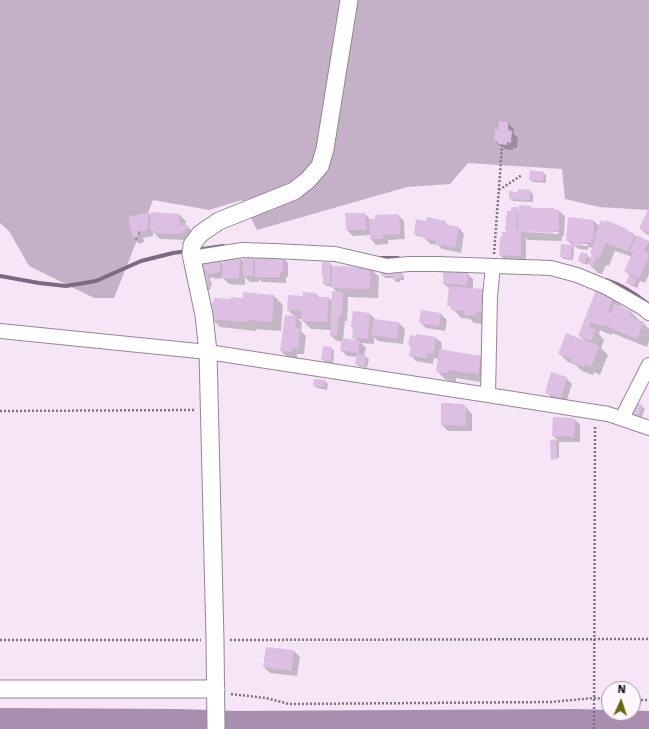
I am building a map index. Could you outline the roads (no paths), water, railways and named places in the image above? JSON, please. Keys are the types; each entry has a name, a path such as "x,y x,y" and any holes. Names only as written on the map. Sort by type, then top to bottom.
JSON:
{"street":[{"path":"216,729 208,352 204,315 192,252 200,234 219,221 294,191 308,180 320,166 325,150 349,0"},
{"path":"192,252 242,250 335,254 387,266 494,260 528,261 551,268 577,269 606,287 618,287 636,299 649,314"},
{"path":"488,395 490,296 494,260"},
{"path":"0,331 208,352 608,414 649,428"},
{"path":"622,418 649,365"},
{"path":"0,689 216,694"}],"waterway":[{"path":"196,250 223,246"},
{"path":"0,276 66,286 96,281 141,261 188,251"},
{"path":"379,258 398,258"},
{"path":"606,280 628,290 647,303"},
{"path":"0,720 178,721 237,723 575,721 649,723"}]}
